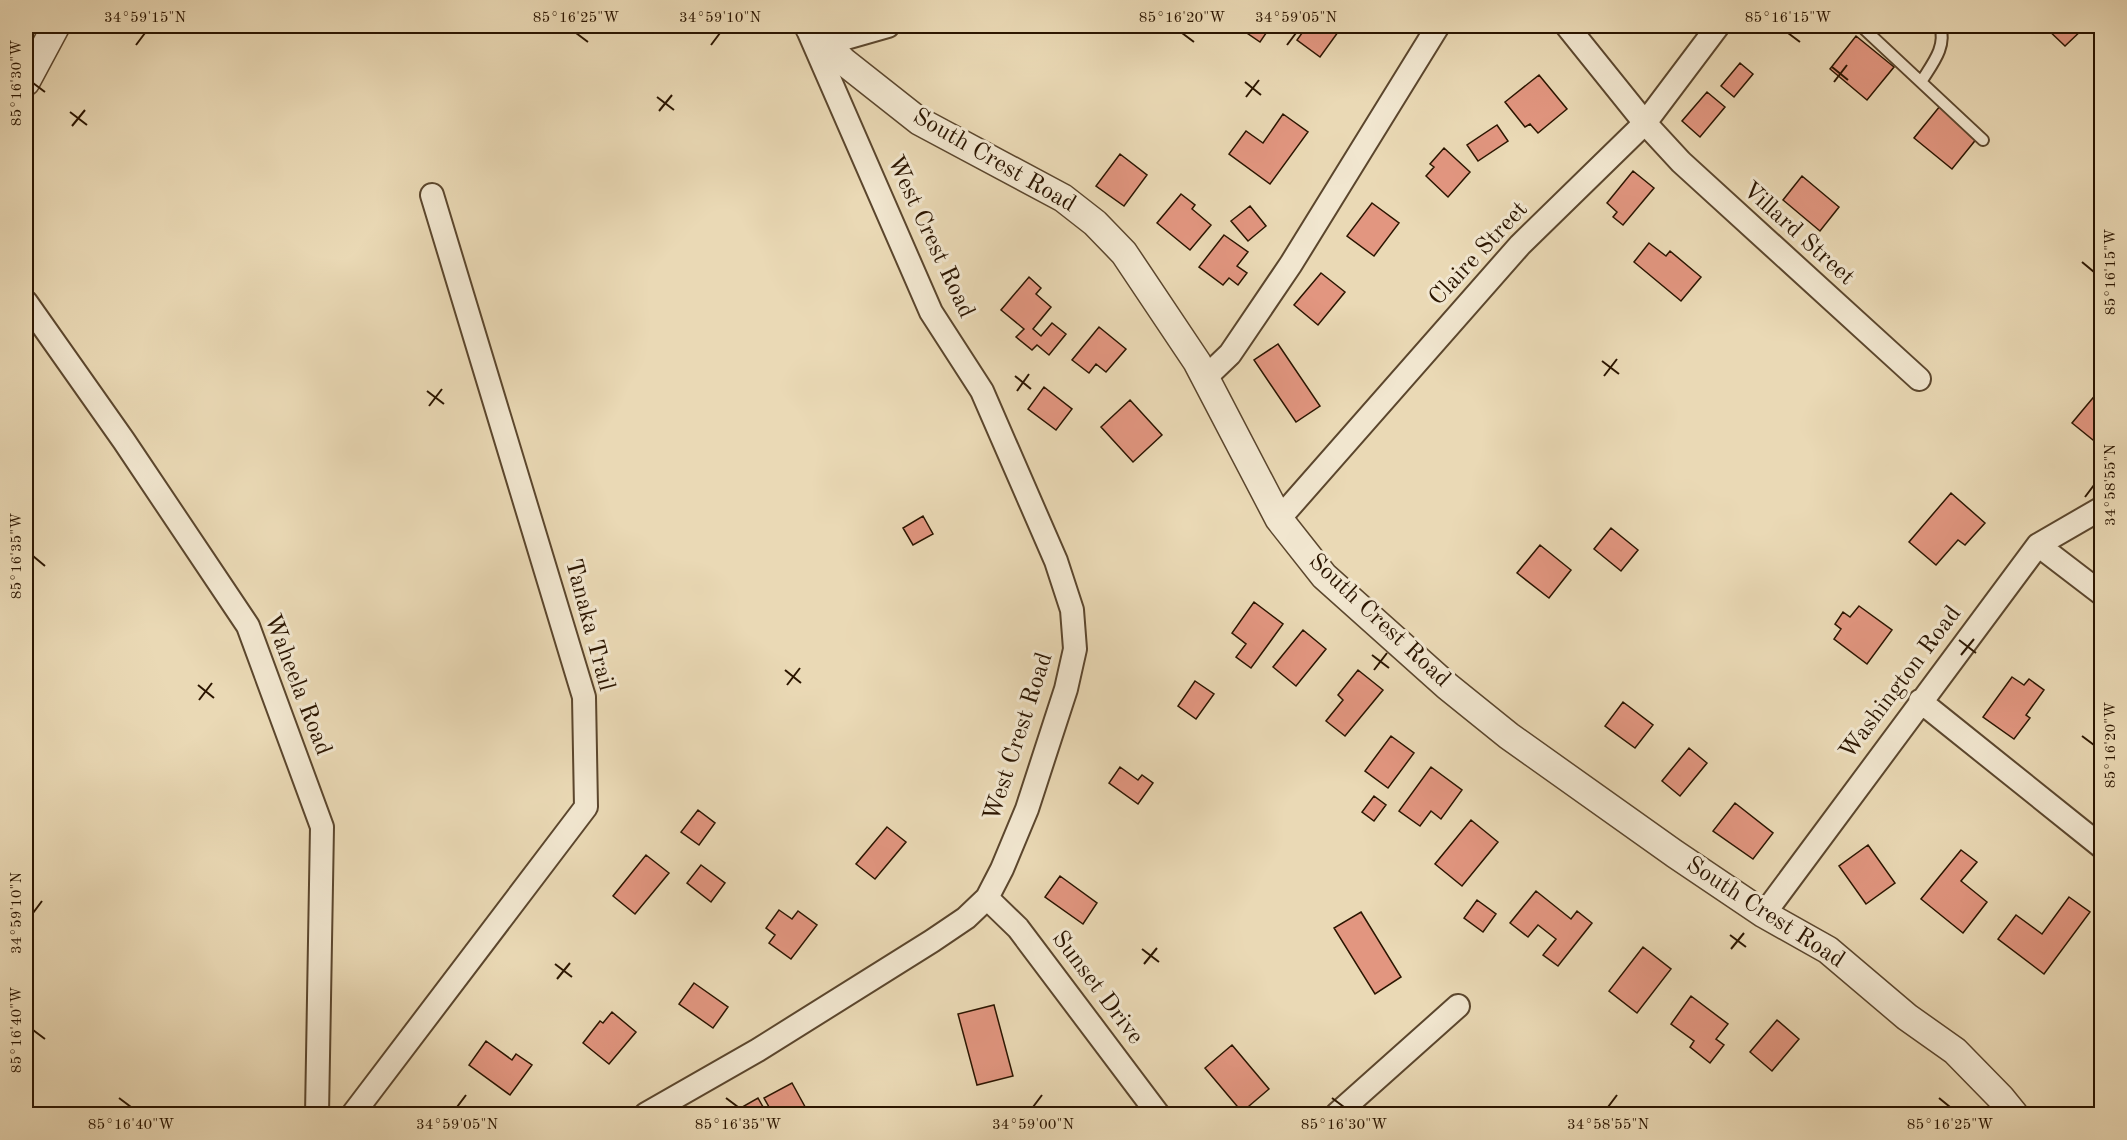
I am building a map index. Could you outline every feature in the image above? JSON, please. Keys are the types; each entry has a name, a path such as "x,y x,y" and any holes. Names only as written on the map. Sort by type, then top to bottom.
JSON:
{"street":[{"path":"26,82 56,26"},
{"path":"809,26 846,38 888,26"},
{"name":"South Crest Road","path":"809,26 843,61 919,121 1063,198 1095,223 1124,253 1150,288 1205,378 1279,519 1324,576 1447,686 1509,736 1764,914 1828,950 1907,1017 1955,1051 2014,1114"},
{"name":"West Crest Road","path":"646,1114 758,1050 932,941 966,918 987,898 1002,869 1026,809 1066,689 1075,649 1072,610 1056,561 982,391 931,312 809,26"},
{"path":"1205,378 1230,354 1292,264 1438,26"},
{"name":"Villard Street","path":"1567,26 1645,123 1710,191 1919,380"},
{"name":"Claire Street","path":"1279,519 1520,245 1645,123 1718,26"},
{"name":"Tanaka Trail","path":"353,1114 586,807 584,697 432,195"},
{"name":"Waheela Road","path":"26,302 124,441 248,626 322,826 317,1114"},
{"name":"Washington Road","path":"1764,914 2038,545 2102,508"},
{"path":"2038,545 2102,594"},
{"path":"1920,701 2102,847"},
{"name":"Sunset Drive","path":"987,898 1018,928 1158,1114"},
{"path":"1337,1114 1458,1006"}],"lane":[{"path":"1861,26 1983,140"},
{"path":"1921,82 1941,49 1943,35 1940,26"}],"building":[{"path":"1248,26 1271,26 1260,42 1244,31"},
{"path":"1307,26 1313,30 1316,26 1341,28 1320,57 1297,40"},
{"path":"2044,26 2086,26 2065,46"},
{"path":"2090,26 2102,26 2102,37"},
{"path":"1856,36 1894,67 1867,100 1830,69"},
{"path":"1740,63 1753,74 1734,97 1721,86"},
{"path":"1539,75 1567,109 1538,133 1530,124 1525,127 1505,102"},
{"path":"1707,92 1725,107 1700,137 1682,121"},
{"path":"1940,106 1978,137 1952,169 1914,138"},
{"path":"1283,114 1308,132 1270,184 1229,154 1246,131 1263,143"},
{"path":"1497,125 1508,141 1478,161 1467,145"},
{"path":"1444,148 1470,172 1448,197 1426,176 1434,167 1430,164"},
{"path":"1120,154 1147,175 1124,206 1096,186"},
{"path":"1633,171 1654,188 1623,225 1613,217 1617,212 1607,203"},
{"path":"1802,176 1839,207 1820,231 1783,200"},
{"path":"1181,194 1195,205 1192,209 1211,225 1190,250 1157,223"},
{"path":"1372,203 1399,223 1374,256 1347,236"},
{"path":"1250,206 1266,226 1248,241 1231,221"},
{"path":"1224,235 1248,252 1237,266 1247,273 1238,285 1229,278 1223,285 1199,267"},
{"path":"1649,243 1666,256 1670,251 1701,277 1681,301 1634,262"},
{"path":"1321,273 1345,292 1318,325 1294,305"},
{"path":"1029,277 1041,288 1036,294 1051,307 1033,329 1041,336 1052,323 1066,334 1049,355 1037,345 1032,350 1016,337 1024,329 1001,310"},
{"path":"1099,327 1126,349 1106,372 1096,364 1089,373 1072,360"},
{"path":"1278,344 1320,406 1296,422 1254,360"},
{"path":"1044,387 1072,409 1056,430 1028,409"},
{"path":"2102,387 2102,430 2093,440 2072,423"},
{"path":"1130,400 1162,435 1133,462 1101,427"},
{"path":"1951,493 1985,523 1965,545 1958,540 1936,565 1909,542"},
{"path":"923,516 933,534 913,545 903,528"},
{"path":"1611,528 1638,550 1621,571 1594,549"},
{"path":"1540,545 1571,570 1549,598 1517,573"},
{"path":"1254,602 1283,624 1251,668 1236,657 1246,644 1232,633"},
{"path":"1859,606 1892,630 1867,664 1834,639 1841,629 1835,624 1843,612 1850,617"},
{"path":"1303,630 1326,649 1296,686 1273,667"},
{"path":"1358,670 1383,690 1345,736 1326,721 1343,700 1338,695"},
{"path":"2012,677 2024,685 2029,679 2044,690 2026,715 2030,718 2014,739 1983,717"},
{"path":"1195,681 1214,694 1196,719 1178,706"},
{"path":"1623,702 1653,725 1635,748 1605,726"},
{"path":"1391,736 1414,753 1388,788 1365,771"},
{"path":"1689,748 1707,763 1680,796 1662,781"},
{"path":"1120,767 1138,780 1142,775 1153,783 1138,804 1109,783"},
{"path":"1431,767 1462,790 1441,819 1431,811 1420,826 1399,811"},
{"path":"1374,796 1386,805 1374,821 1362,812"},
{"path":"1735,803 1773,833 1753,859 1713,831"},
{"path":"698,810 715,823 699,845 681,832"},
{"path":"1471,820 1498,842 1462,886 1435,864"},
{"path":"887,827 906,842 875,879 856,864"},
{"path":"1868,845 1895,883 1866,904 1839,866"},
{"path":"1961,850 1977,862 1961,881 1987,902 1963,933 1921,899"},
{"path":"646,855 669,873 635,914 613,896"},
{"path":"701,865 725,883 711,902 687,883"},
{"path":"1060,876 1097,903 1083,924 1045,897"},
{"path":"1536,891 1571,919 1577,911 1592,923 1558,966 1543,955 1556,939 1538,925 1528,937 1510,923"},
{"path":"2069,897 2090,912 2044,974 1998,939 2016,915 2042,934"},
{"path":"1477,900 1496,914 1483,932 1464,918"},
{"path":"779,910 792,919 798,911 817,925 791,959 769,943 775,935 766,928"},
{"path":"1361,912 1401,977 1375,994 1334,928"},
{"path":"1643,947 1671,969 1637,1013 1609,991"},
{"path":"694,983 728,1007 713,1028 679,1004"},
{"path":"1691,996 1728,1024 1716,1039 1724,1045 1710,1063 1690,1047 1694,1041 1671,1024"},
{"path":"994,1005 1013,1076 977,1085 958,1014"},
{"path":"612,1012 636,1032 609,1064 583,1043 600,1021 603,1023"},
{"path":"1777,1020 1799,1039 1772,1071 1750,1052"},
{"path":"486,1041 512,1060 516,1054 532,1065 510,1095 469,1065"},
{"path":"1232,1045 1269,1089 1242,1112 1205,1068"},
{"path":"792,1083 809,1114 773,1114 764,1098"},
{"path":"758,1098 767,1114 730,1114"}]}
